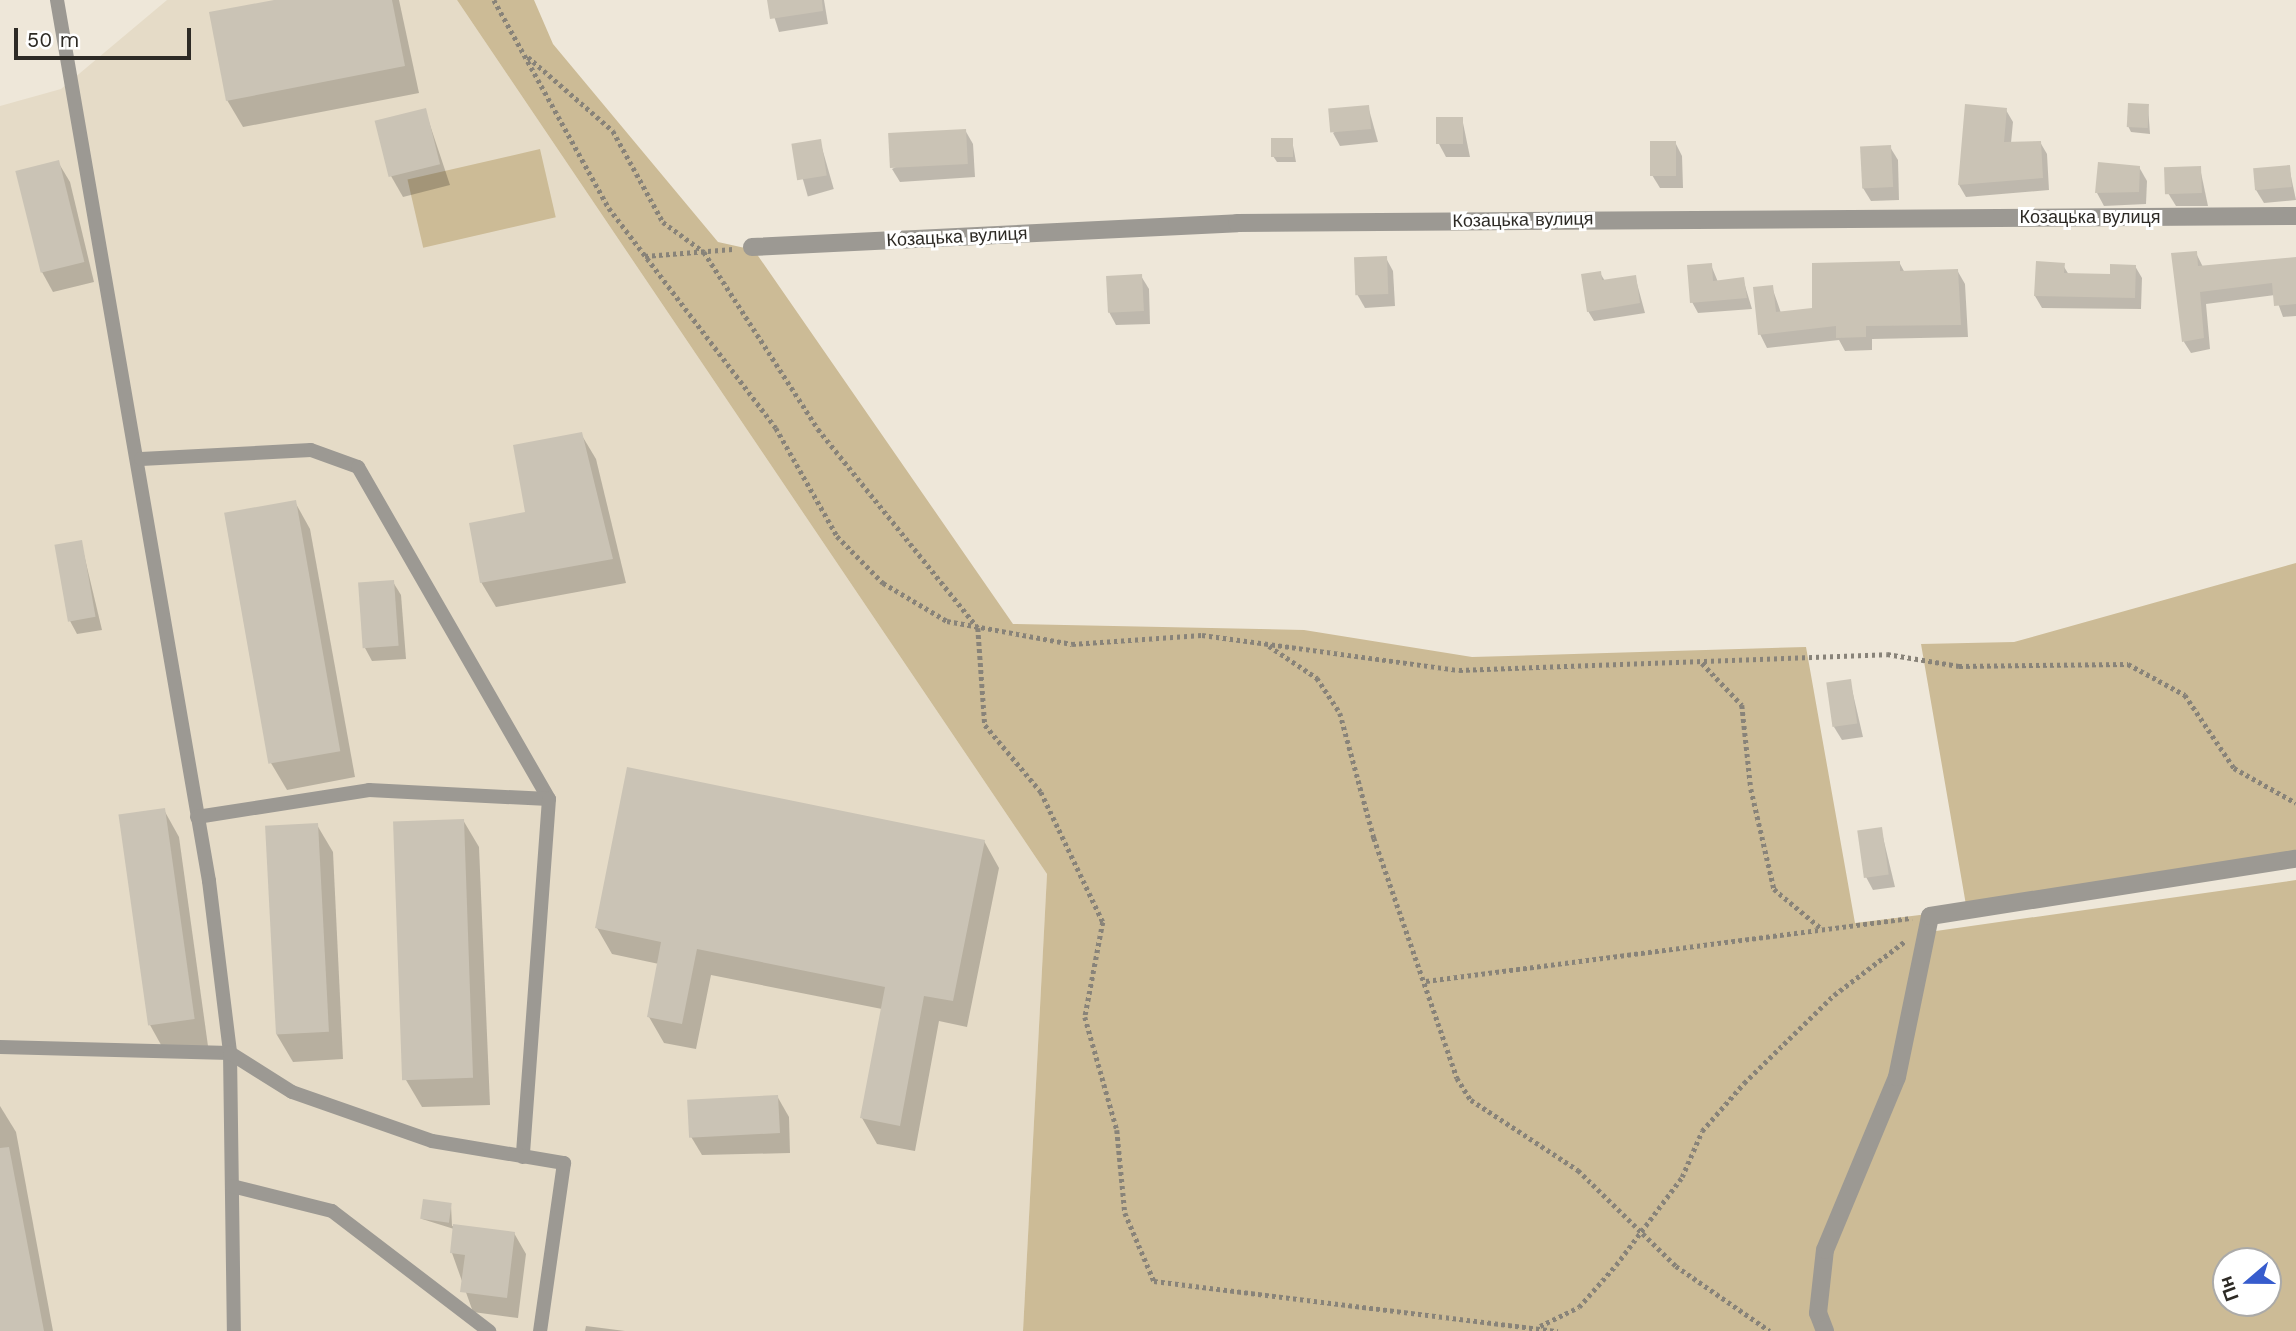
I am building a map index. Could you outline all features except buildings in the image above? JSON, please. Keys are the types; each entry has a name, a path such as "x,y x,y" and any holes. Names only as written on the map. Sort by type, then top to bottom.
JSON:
{"street":[{"name":"Козацька вулиця","path":"751,247 1237,223 2296,216"},
{"path":"1825,1331 1818,1312 1825,1250 1897,1077 1930,916 2296,859"}],"lane":[{"path":"57,0 141,459 197,817 230,1053 234,1331"},
{"path":"141,459 311,450 358,467 549,799 523,1157"},
{"path":"197,817 369,790 549,799"},
{"path":"0,1047 230,1053 292,1093 432,1142 564,1163 540,1331"},
{"path":"232,1186 332,1211 489,1331"}],"path":[{"path":"494,0 609,208 776,428 837,536 883,583 947,621 1072,644 1202,635 1459,670 1702,663 1886,654 1959,666 2129,664 2185,695 2234,768 2296,803"},
{"path":"525,54 613,131 663,222 704,252 818,429 978,628 985,725 1041,792 1103,922 1103,945 1085,1017 1118,1130 1125,1213 1154,1280 1539,1326 1558,1331"},
{"path":"645,256 751,247"},
{"path":"1262,643 1317,678 1340,713 1374,838 1471,1100 1578,1170 1642,1228 1703,1289 1770,1331"},
{"path":"1702,663 1742,705 1751,789 1774,889 1823,930"},
{"path":"1539,1326 1579,1307 1682,1177 1702,1131 1744,1083 1835,995 1930,916"},
{"path":"1426,981 1930,916"}],"shaded area":[{"path":"167,0 457,0 1047,874 1023,1331 0,1331 0,106 61,89"},
{"path":"457,0 534,0 553,44 718,242 754,250 1013,624 1304,630 1472,657 1806,647 1855,923 1928,914 1895,1077 1823,1249 1823,1331 1023,1331 1047,874"},
{"path":"540,149 556,217 423,248 407,180"},
{"path":"2296,563 2296,857 1966,905 1921,644 2014,642"},
{"path":"2296,880 2296,1331 1827,1331 1820,1313 1827,1251 1899,1078 1929,932"}]}
